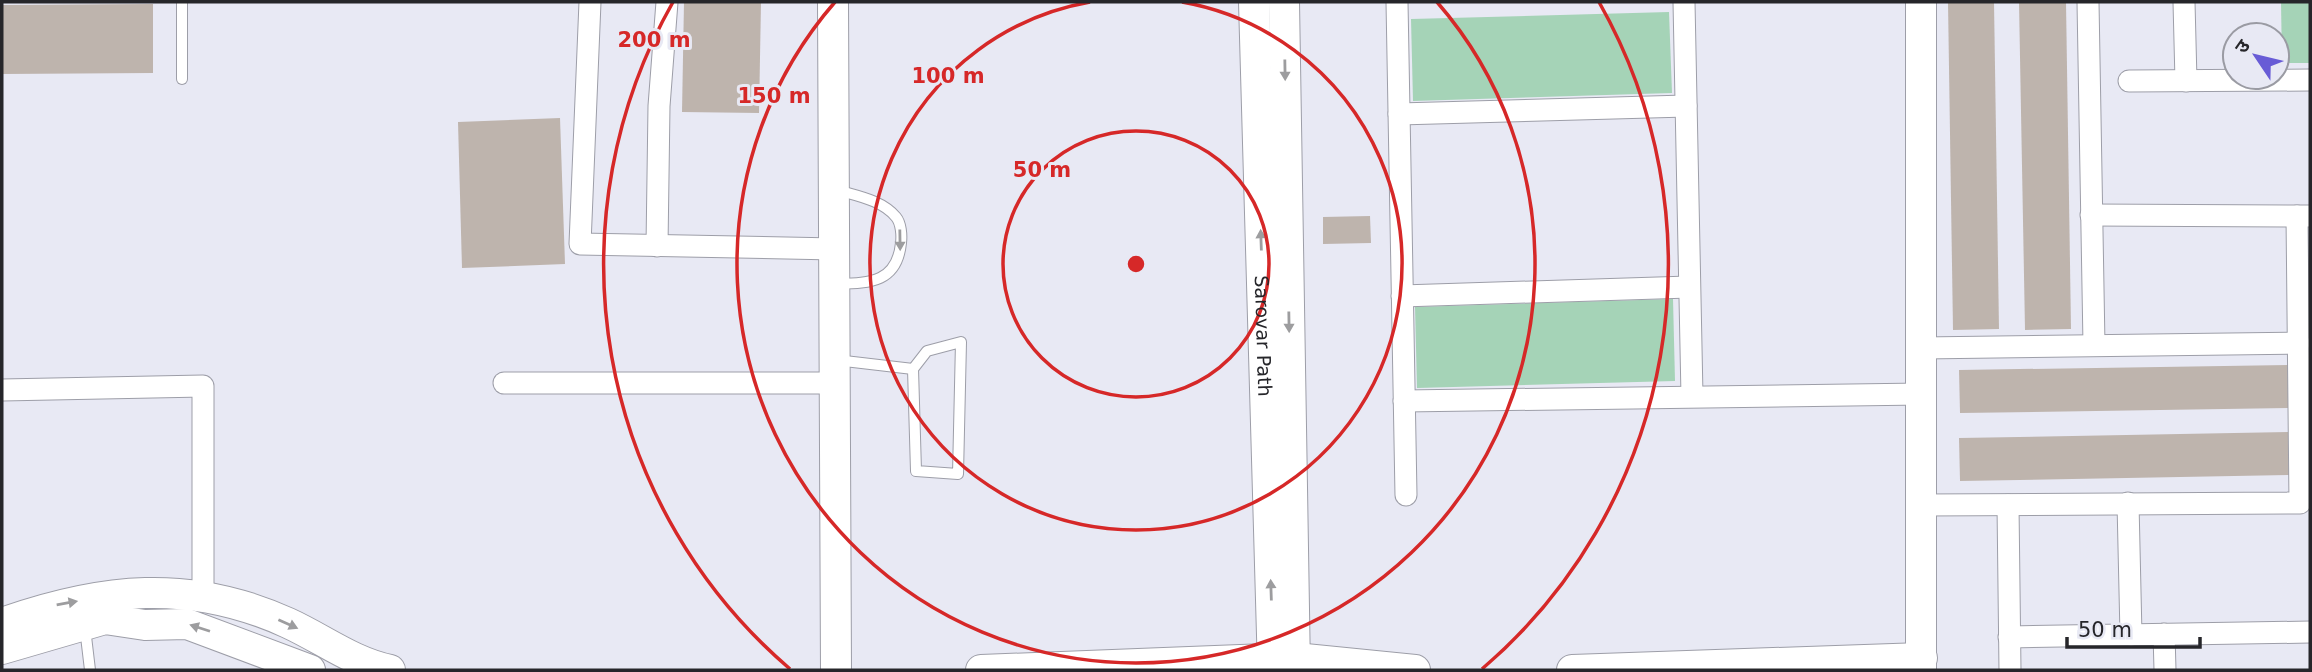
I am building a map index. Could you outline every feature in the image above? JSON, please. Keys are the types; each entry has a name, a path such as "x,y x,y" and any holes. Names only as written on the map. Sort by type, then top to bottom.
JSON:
{"street":[{"path":"590,2 580,244 835,249"},
{"path":"657,246 659,106 667,2"},
{"path":"832,2 836,670"},
{"name":"Sarovar Path","path":"1254,2 1284,664"},
{"name":"Sarovar Path","path":"1284,2 1284,664"},
{"path":"1397,2 1406,495"},
{"path":"1684,2 1692,396"},
{"path":"1572,670 1922,664 1922,2"},
{"path":"2088,2 2094,345"},
{"path":"2184,2 2186,81"},
{"path":"2129,81 2310,80"},
{"path":"1399,114 1686,106"},
{"path":"1922,505 2301,503 2299,343 2304,216 2091,215"},
{"path":"1402,296 1689,287"},
{"path":"1922,348 2299,343"},
{"path":"504,383 836,372"},
{"path":"2,390 203,386 203,595"},
{"path":"1404,401 1922,394"},
{"path":"2129,503 2131,635"},
{"path":"2008,505 2010,670"},
{"path":"2,623 50,606 133,592 203,595 287,623 366,665 390,670"},
{"path":"2,649 85,622 105,619 145,625 187,624 310,670"},
{"path":"2010,637 2310,632"},
{"path":"2164,634 2165,670"},
{"path":"981,670 1284,664 1415,670"}],"lane":[{"path":"182,2 182,79"},
{"path":"835,189 885,207 898,219 902,236 900,259 892,270 878,279 835,284"},
{"path":"836,372 913,369 927,351 961,342 958,474 916,471 913,369"},
{"path":"85,622 90,670"}],"green space":[{"path":"2281,2 2310,2 2310,63 2291,63 2291,21 2281,21"},
{"path":"1669,12 1672,93 1413,101 1411,19"},
{"path":"1673,299 1675,381 1417,388 1415,307"}],"building":[{"path":"684,2 761,2 759,113 682,112"},
{"path":"1948,2 1994,2 1999,329 1953,330"},
{"path":"2019,2 2066,2 2071,329 2025,330"},
{"path":"153,4 153,73 2,74 2,5"},
{"path":"560,118 565,264 462,268 458,122"},
{"path":"1370,216 1371,243 1323,244 1323,217"},
{"path":"2288,365 2289,408 1960,413 1959,370"},
{"path":"2288,432 2289,475 1960,481 1959,438"}]}
